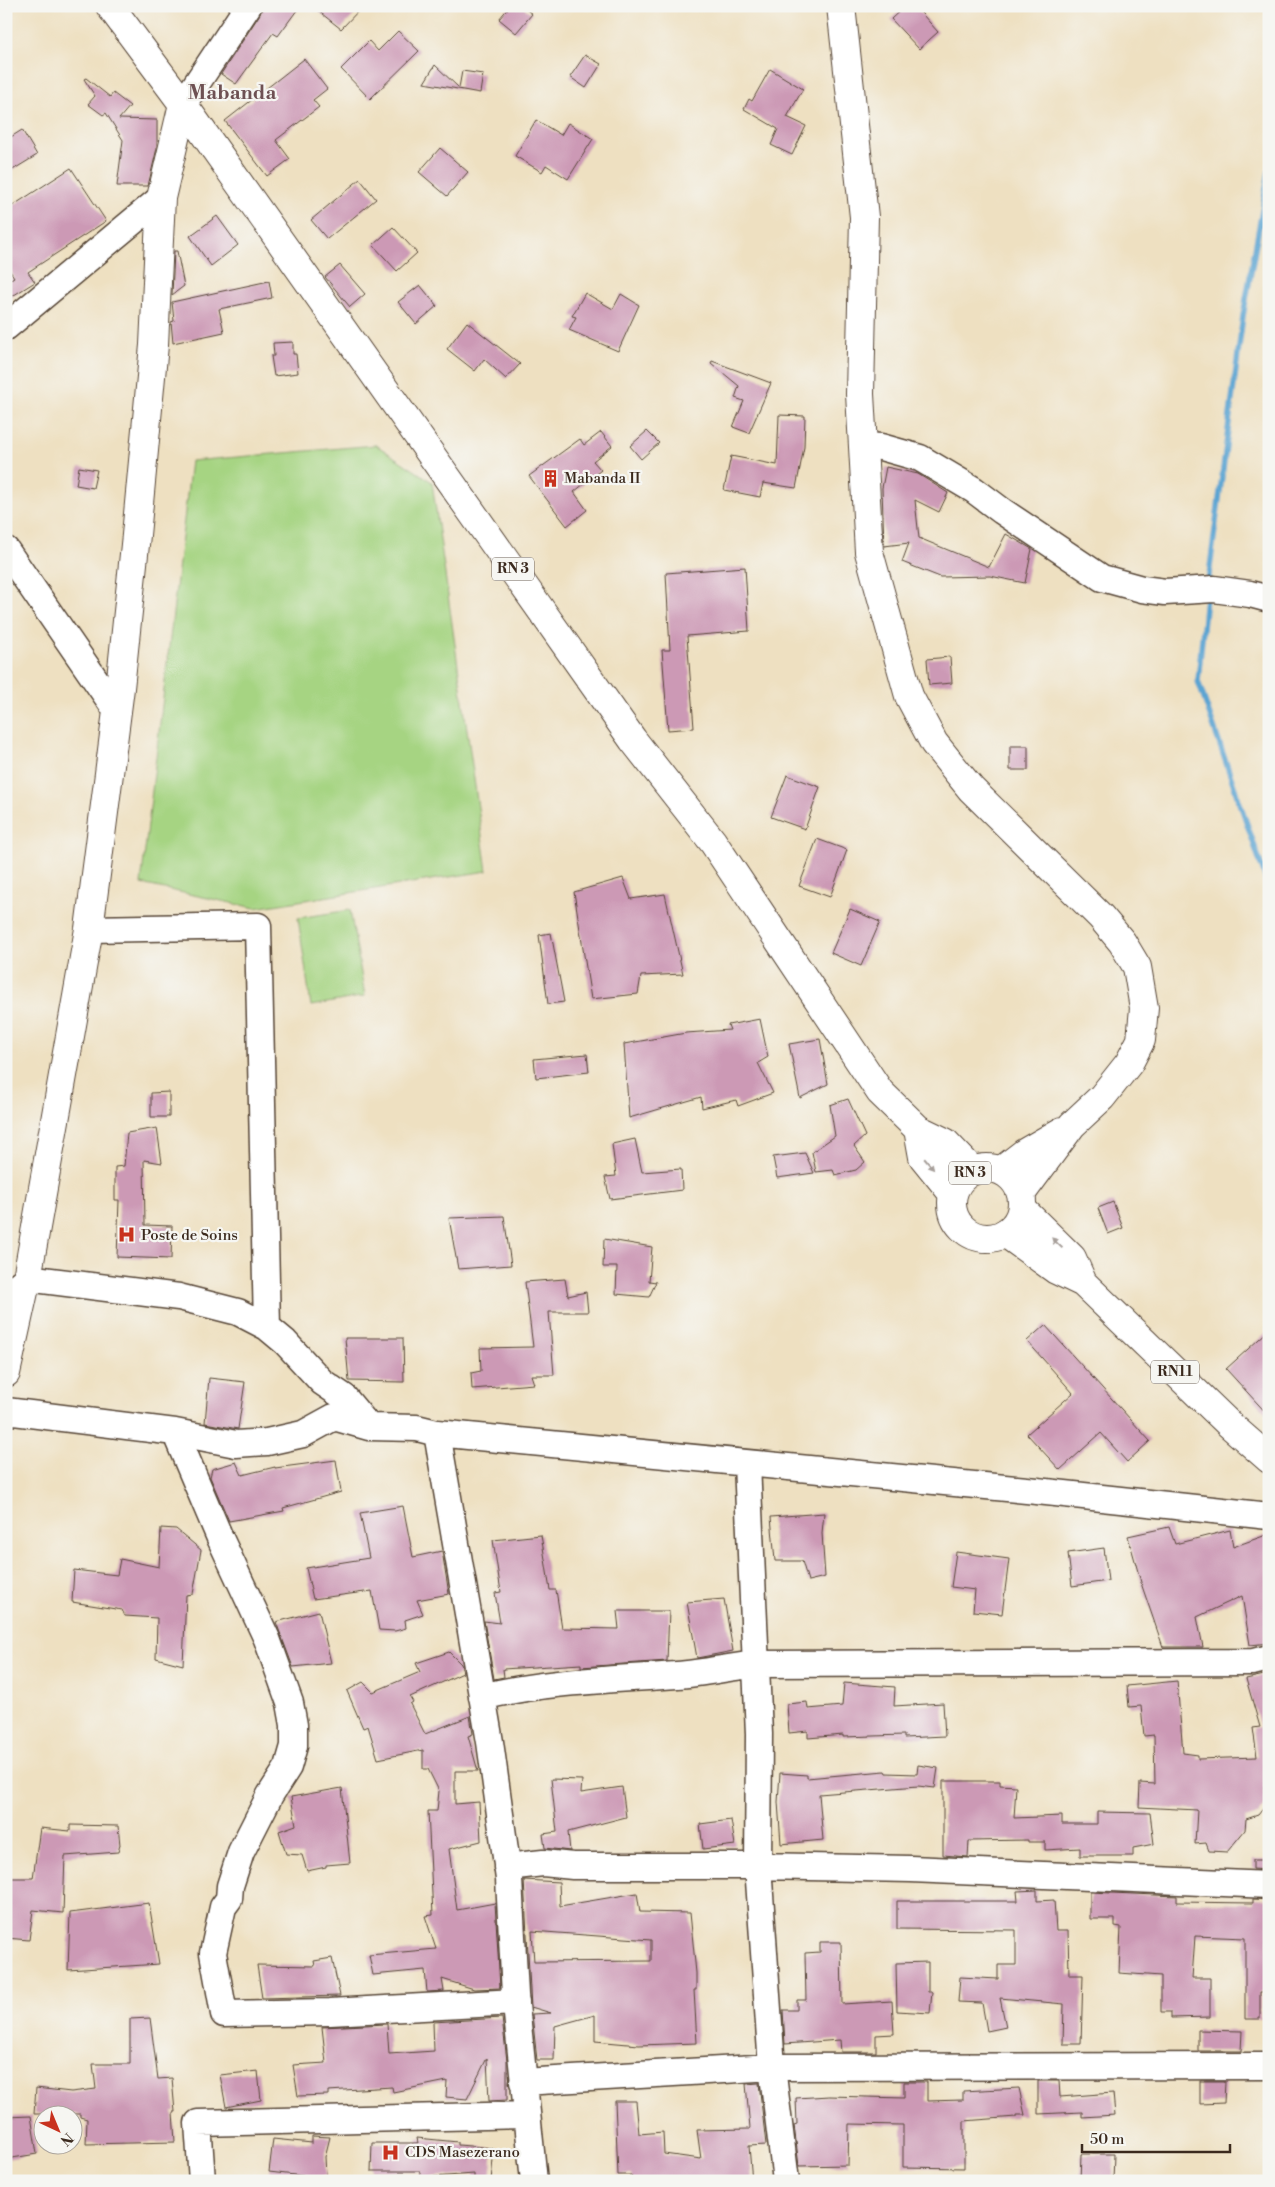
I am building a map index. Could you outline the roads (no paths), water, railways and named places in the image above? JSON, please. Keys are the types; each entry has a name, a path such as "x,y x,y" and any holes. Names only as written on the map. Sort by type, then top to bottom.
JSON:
{"main road":[{"name":"RN 3","path":"110,6 183,104 633,740 713,842 880,1092 918,1129 944,1142 973,1171"},
{"name":"RN 3","path":"840,6 864,217 860,394 869,552 909,696 934,743 971,789 1101,917 1122,942 1137,967 1144,1008 1141,1040 1129,1063 1102,1097 1072,1125 1024,1154 1002,1170"},
{"path":"6,1373 17,1286 90,929 117,711 154,345 160,198 183,104"},
{"name":"RN 3","path":"1022,1202 1016,1182 1002,1170 990,1168 973,1171 960,1180 954,1194 952,1206 955,1217 961,1227 971,1234 982,1238 994,1237 1005,1233 1016,1223 1022,1202 1072,1125"},
{"name":"RN 3","path":"918,1129 923,1157 954,1194"},
{"name":"RN11","path":"1022,1202 1072,1258 1083,1283"},
{"name":"RN11","path":"1005,1233 1056,1270 1083,1283 1229,1424 1269,1459"}],"street":[{"path":"183,104 248,6"},
{"path":"6,327 160,198"},
{"path":"864,446 880,447 920,458 974,490 1002,512 1102,578 1142,589 1165,592 1214,589 1250,594 1269,600"},
{"path":"6,550 117,711"},
{"path":"90,929 258,926 267,1327"},
{"path":"17,1286 179,1297 238,1312 267,1327 285,1342 322,1382 344,1397 369,1427"},
{"path":"6,1411 175,1432 236,1444 266,1442 303,1434 334,1417 369,1427 418,1428 437,1433 1037,1491 1269,1516"},
{"path":"175,1432 220,1538 267,1639 290,1703 294,1725 294,1746 288,1767 270,1795 242,1852 230,1886 229,1898 223,1907 213,1953 224,2014 330,2012 516,2002"},
{"path":"437,1433 490,1742 507,1867 516,2002 534,2181"},
{"path":"747,1464 757,1664 758,1866 772,2067 786,2181"},
{"path":"482,1698 512,1689 639,1676 678,1675 757,1664 1253,1662 1269,1658"},
{"path":"507,1867 543,1863 573,1866 758,1866 938,1870 1269,1885"},
{"path":"523,2082 772,2067 1269,2066"},
{"path":"202,2181 198,2123 526,2115"}],"waterway":[{"path":"1208,583 1243,316 1269,172"},
{"path":"1206,597 1198,681 1269,888"}],"place":[{"name":"Mabanda II","path":"550,478"},
{"name":"Poste de Soins","path":"127,1235"},
{"name":"CDS Masezerano","path":"391,2152"}],"district":[{"name":"Mabanda","path":"232,93"}]}
